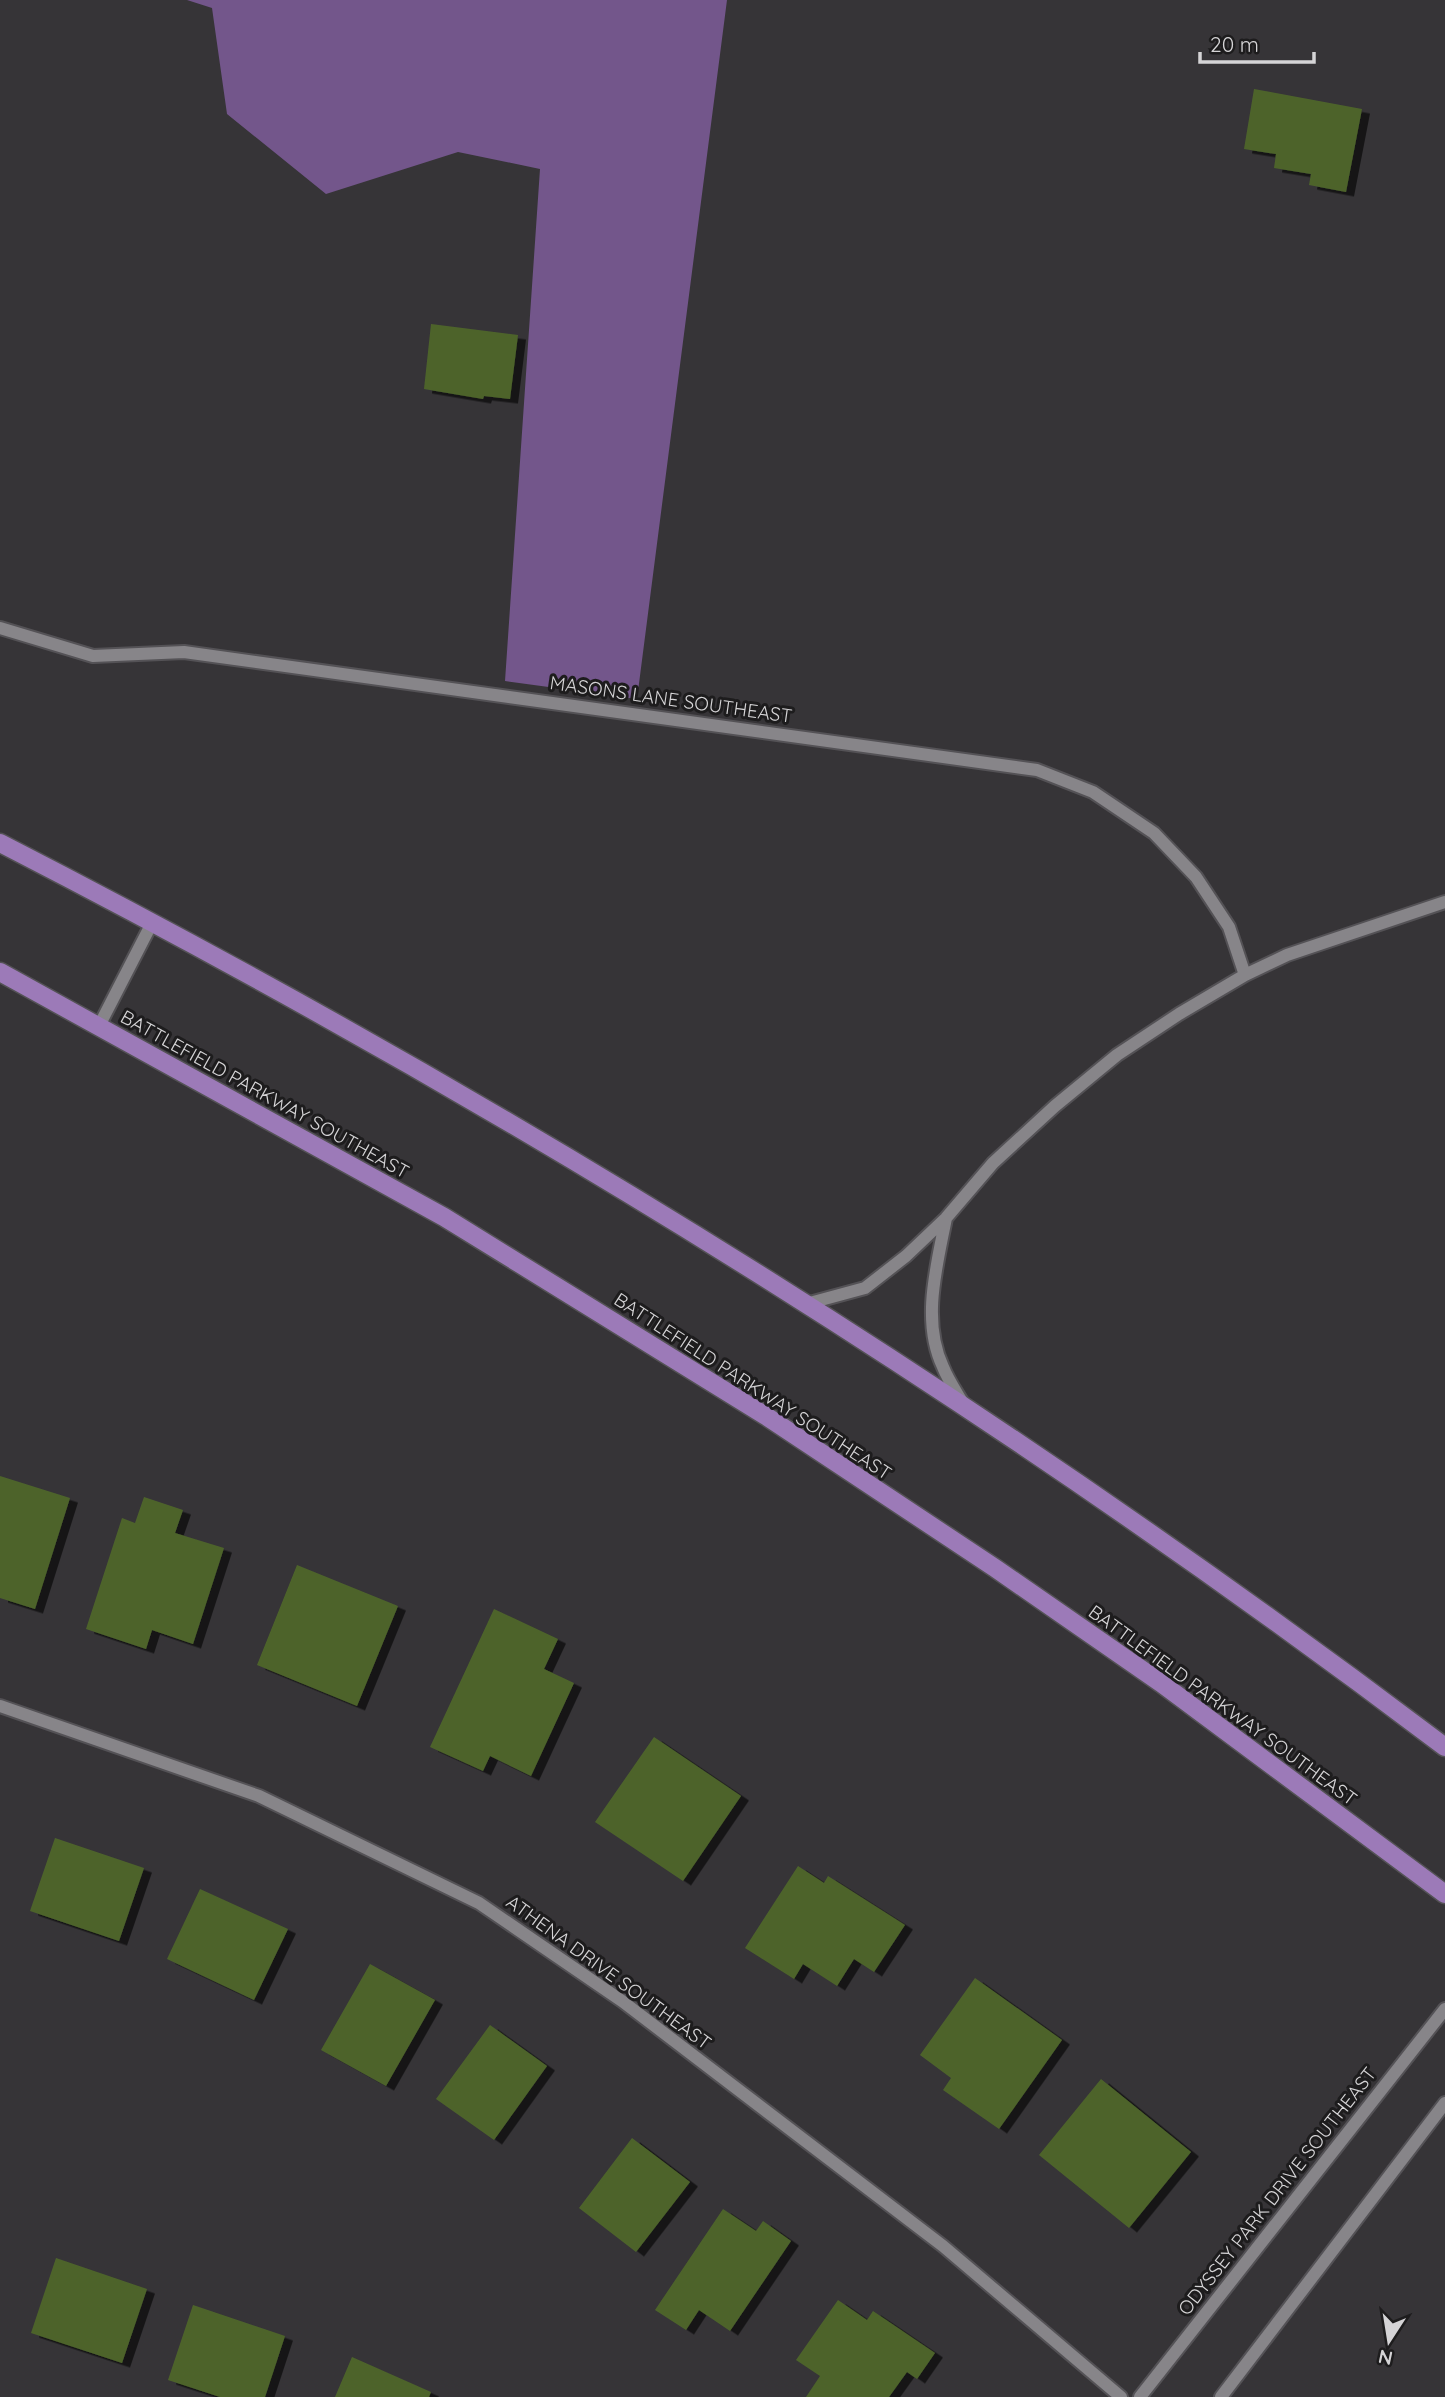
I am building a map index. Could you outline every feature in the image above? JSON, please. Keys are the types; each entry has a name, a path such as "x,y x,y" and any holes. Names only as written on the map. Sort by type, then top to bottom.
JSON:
{"main road":[{"path":"0,843 153,921 315,1011 522,1131 806,1304 1163,1541 1309,1644 1445,1747"},
{"name":"BATTLEFIELD PARKWAY SOUTHEAST","path":"0,972 444,1217 766,1416 995,1568 1161,1683 1445,1894"}],"street":[{"name":"MASONS LANE SOUTHEAST","path":"0,628 93,656 184,652 1037,769 1093,792 1154,833 1196,877 1229,927 1245,975"},
{"path":"806,1304 865,1288 906,1256 946,1217 993,1163 1055,1106 1117,1055 1179,1014 1245,975 1287,955 1445,902"},
{"path":"99,1027 153,921"},
{"path":"946,1217 933,1287 933,1330 942,1366 967,1409"},
{"name":"ATHENA DRIVE SOUTHEAST","path":"0,1706 259,1796 479,1903 622,2001 943,2246 1121,2397"},
{"name":"ODYSSEY PARK DRIVE SOUTHEAST","path":"1140,2397 1445,2009"},
{"path":"1220,2397 1445,2103"}],"shaded area":[{"path":"187,0 727,0 637,699 505,681 540,169 458,152 326,194 227,114 212,8"}],"building":[{"path":"1254,89 1362,109 1346,192 1309,185 1311,174 1274,168 1276,154 1244,149"},
{"path":"431,324 518,335 510,399 484,396 483,399 424,389"},
{"path":"0,1476 70,1498 35,1609 0,1598"},
{"path":"144,1497 183,1510 175,1533 224,1548 193,1644 152,1630 146,1649 86,1629 122,1518 135,1523"},
{"path":"297,1565 398,1606 357,1706 257,1665"},
{"path":"494,1609 558,1639 544,1669 574,1683 531,1776 490,1756 483,1771 430,1747"},
{"path":"654,1737 741,1796 683,1881 595,1822"},
{"path":"55,1838 144,1868 119,1941 30,1911"},
{"path":"798,1866 824,1883 828,1876 905,1925 874,1972 854,1959 837,1986 803,1964 794,1979 745,1948"},
{"path":"200,1889 288,1929 254,2000 167,1959"},
{"path":"370,1964 435,2000 386,2086 321,2050"},
{"path":"975,1978 1062,2040 999,2129 943,2090 951,2078 920,2055"},
{"path":"490,2025 547,2066 494,2140 436,2099"},
{"path":"1101,2079 1191,2152 1129,2228 1039,2155"},
{"path":"632,2138 690,2182 636,2252 579,2208"},
{"path":"723,2209 756,2231 763,2221 791,2241 730,2331 699,2310 686,2330 655,2310"},
{"path":"56,2258 147,2289 122,2363 31,2333"},
{"path":"838,2300 867,2320 873,2311 935,2353 917,2379 907,2372 889,2397 806,2397 820,2376 796,2360"},
{"path":"193,2305 285,2336 265,2397 220,2397 168,2380"},
{"path":"352,2357 431,2392 429,2397 335,2397"}]}
